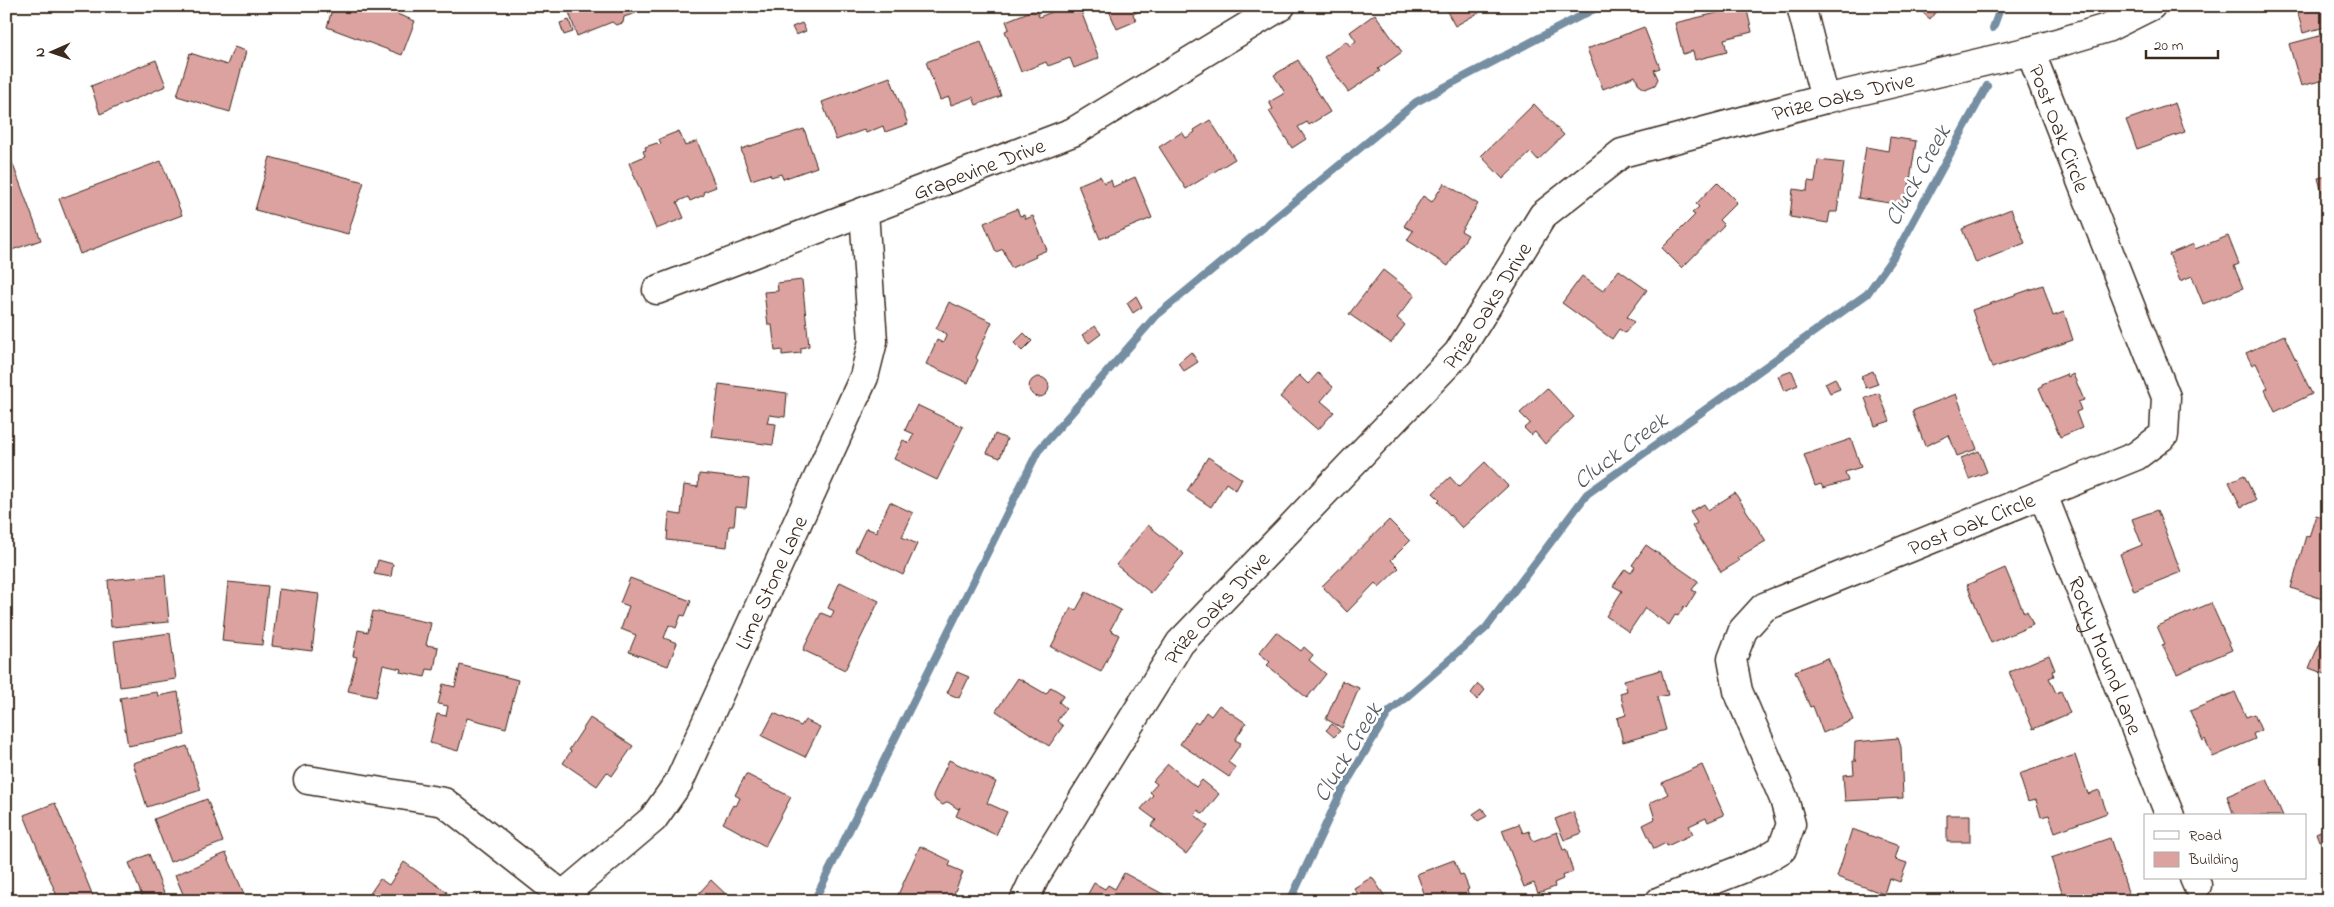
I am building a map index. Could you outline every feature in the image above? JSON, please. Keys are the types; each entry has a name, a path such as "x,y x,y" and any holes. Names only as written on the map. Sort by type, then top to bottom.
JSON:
{"street":[{"name":"Grapevine Drive","path":"657,290 1073,132 1281,6"},
{"path":"1802,6 1825,99"},
{"name":"Prize Oaks Drive","path":"1024,901 1036,875 1180,643 1458,353 1544,215 1622,153 1825,99 2030,51 2107,28 2151,6"},
{"name":"Post Oak Circle","path":"1660,901 1760,862 1782,849 1791,824 1784,799 1738,691 1732,659 1743,630 1764,607 2136,456 2164,435 2166,397 2030,51"},
{"name":"Lime Stone Lane","path":"559,898 653,819 679,782 864,377 873,341 864,212"},
{"name":"Rocky Mound Lane","path":"2043,495 2169,814"},
{"path":"308,780 444,802 559,898"}],"building":[{"path":"333,6 376,6 415,21 402,55 327,27"},
{"path":"567,6 634,6 636,13 624,17 623,23 616,25 612,22 577,36"},
{"path":"1068,6 1079,6 1099,58 1074,68 1070,58 1048,66 1046,62 1021,72 1005,31 1009,29 1006,21 1036,9 1039,17"},
{"path":"1107,6 1151,6 1133,14 1136,21 1117,29"},
{"path":"1444,6 1480,6 1478,8 1480,12 1455,26"},
{"path":"1746,6 1752,32 1724,39 1727,52 1695,60 1693,51 1683,54 1675,23"},
{"path":"1915,6 1940,6 1930,19"},
{"path":"2296,6 2328,6 2328,79 2301,86 2289,44 2327,34 2325,27 2303,33"},
{"path":"1375,14 1402,52 1378,69 1380,71 1348,92 1324,57 1346,41 1350,46 1356,41 1350,32"},
{"path":"569,20 573,32 564,35 560,23"},
{"path":"802,23 806,31 796,35 792,27"},
{"path":"1644,27 1660,68 1654,70 1658,79 1655,85 1645,89 1639,85 1635,76 1603,89 1587,49"},
{"path":"981,42 1001,96 976,105 973,97 951,105 949,97 940,100 926,62"},
{"path":"234,47 246,51 230,112 177,96 190,53 227,65"},
{"path":"156,60 166,86 100,114 91,86"},
{"path":"1298,60 1330,112 1309,125 1307,122 1298,127 1306,139 1292,148 1269,111 1273,109 1269,102 1285,93 1274,75"},
{"path":"890,77 908,124 885,132 883,126 866,133 864,130 836,140 822,102"},
{"path":"2175,103 2185,132 2137,149 2126,120"},
{"path":"1534,104 1564,135 1538,160 1531,152 1503,179 1481,156"},
{"path":"1210,120 1235,159 1186,189 1159,147 1182,132 1186,138 1195,132 1194,130"},
{"path":"804,129 817,167 783,179 781,174 771,177 770,174 751,180 741,149"},
{"path":"679,131 685,146 697,141 716,187 703,192 704,195 690,201 688,197 677,202 684,218 656,229 629,163 645,156 643,151 646,150 645,147 657,143 658,145 661,144 659,139"},
{"path":"1890,137 1916,141 1908,194 1904,194 1902,205 1858,198 1866,147 1888,151"},
{"path":"6,146 41,240 6,252"},
{"path":"270,157 364,182 348,234 255,210"},
{"path":"1818,160 1844,163 1837,212 1830,212 1828,223 1790,217 1793,189 1807,191 1808,181 1815,182"},
{"path":"161,161 182,215 80,254 59,199"},
{"path":"1100,176 1104,183 1111,180 1113,187 1135,177 1152,218 1100,239 1078,185"},
{"path":"2328,176 2328,215 2318,178"},
{"path":"1717,182 1737,202 1719,220 1724,225 1682,268 1662,248 1695,215 1692,213 1699,207 1696,204"},
{"path":"1444,183 1478,204 1461,231 1468,235 1448,266 1407,240 1413,231 1404,226 1423,196 1432,202"},
{"path":"1017,209 1020,216 1024,215 1026,219 1033,216 1047,250 1011,268 1003,249 996,252 984,223"},
{"path":"2011,209 2025,243 1976,263 1962,229"},
{"path":"2228,236 2239,264 2234,266 2243,288 2203,304 2192,276 2180,281 2169,254 2194,244 2195,249"},
{"path":"1383,270 1415,295 1397,318 1405,325 1391,343 1349,314"},
{"path":"1619,270 1647,290 1627,317 1634,322 1625,333 1619,329 1612,339 1562,303 1582,276 1603,291"},
{"path":"802,280 809,346 801,348 801,353 782,355 782,350 775,351 772,325 768,325 764,292 778,291 777,283"},
{"path":"2043,285 2053,316 2064,312 2073,340 1992,368 1972,310"},
{"path":"1136,296 1142,307 1133,313 1127,303"},
{"path":"949,302 992,322 976,358 978,360 968,383 926,364 937,340 943,343 947,334 936,329"},
{"path":"1095,326 1101,334 1089,343 1082,335"},
{"path":"1024,333 1032,341 1022,351 1014,343"},
{"path":"2284,335 2312,394 2275,412 2265,390 2268,388 2256,363 2252,365 2246,353"},
{"path":"1191,352 1198,362 1184,371 1178,363"},
{"path":"1792,371 1798,385 1784,391 1778,376"},
{"path":"1873,371 1878,384 1866,388 1861,376"},
{"path":"1318,373 1333,387 1321,401 1334,412 1318,430 1280,397 1299,375 1308,384"},
{"path":"2067,374 2068,377 2073,374 2084,400 2078,402 2081,410 2076,412 2082,428 2060,437 2039,388 2042,384"},
{"path":"1039,377 1046,380 1049,387 1046,394 1039,397 1032,394 1029,387 1032,380"},
{"path":"1835,378 1840,389 1830,393 1825,383"},
{"path":"2328,381 2328,399 2321,385"},
{"path":"719,384 787,393 785,417 769,415 767,423 776,424 773,445 712,437"},
{"path":"1547,388 1574,417 1545,444 1535,432 1531,435 1524,428 1530,423 1520,413"},
{"path":"1879,393 1890,421 1875,426 1865,398"},
{"path":"1956,394 1977,449 1957,456 1949,435 1925,446 1912,411"},
{"path":"917,405 963,427 937,480 894,459 903,440 909,443 914,434 905,430"},
{"path":"995,434 1007,439 1000,458 987,453"},
{"path":"1851,439 1861,467 1845,472 1848,481 1823,488 1821,484 1815,486 1804,455"},
{"path":"1979,451 1987,472 1969,479 1961,458"},
{"path":"1208,457 1242,479 1236,490 1226,483 1211,507 1187,491"},
{"path":"1485,462 1508,486 1462,528 1438,502 1440,500 1433,493 1450,477 1459,487"},
{"path":"699,474 749,479 746,508 736,507 734,526 729,526 727,547 667,540 669,513 681,515 684,485 698,487"},
{"path":"2244,475 2256,500 2241,507 2229,482"},
{"path":"1735,493 1766,541 1737,558 1739,561 1721,572 1692,526 1697,523 1690,512 1704,504 1708,510"},
{"path":"890,502 913,513 902,537 917,544 903,575 855,551 866,528 876,532"},
{"path":"2157,510 2181,572 2134,591 2120,554 2142,545 2132,519"},
{"path":"2316,515 2328,519 2328,601 2291,588 2306,536 2309,537"},
{"path":"1389,520 1410,541 1391,560 1399,568 1379,587 1375,583 1347,612 1322,586"},
{"path":"1148,525 1184,554 1151,593 1116,565"},
{"path":"1646,545 1698,581 1692,590 1696,592 1686,608 1684,606 1669,625 1645,608 1629,632 1606,616 1622,591 1613,586 1625,569 1631,573 1635,567 1632,565"},
{"path":"378,560 393,564 391,577 374,574"},
{"path":"2005,568 2024,613 2027,611 2033,625 1991,643 1967,585"},
{"path":"165,575 169,622 111,627 108,580"},
{"path":"630,578 691,601 685,616 681,615 676,628 669,625 664,638 677,643 668,666 629,652 636,635 621,629 629,606 620,603"},
{"path":"228,582 268,586 262,645 222,641"},
{"path":"840,582 879,601 845,670 803,650 821,613 831,617 834,611 828,608"},
{"path":"279,589 319,594 312,651 272,646"},
{"path":"1086,592 1121,610 1110,630 1119,635 1101,672 1051,647 1071,608 1076,610"},
{"path":"2211,603 2232,650 2177,674 2162,645 2165,644 2157,626"},
{"path":"373,611 431,623 426,645 438,647 434,670 427,669 425,677 400,672 401,669 383,665 376,697 348,691 357,657 353,656 358,630 368,632"},
{"path":"2328,624 2328,675 2309,668"},
{"path":"1276,632 1301,651 1304,647 1313,655 1309,660 1326,674 1307,698 1267,665 1270,662 1259,653"},
{"path":"170,633 176,679 120,687 114,641"},
{"path":"2049,655 2055,670 2052,671 2054,676 2049,678 2056,693 2061,691 2070,713 2033,729 2009,672"},
{"path":"1828,658 1853,720 1823,733 1813,706 1810,707 1795,671"},
{"path":"460,665 518,680 506,728 467,718 458,751 430,743 437,714 446,716 448,706 438,704 443,684 455,687"},
{"path":"1661,670 1668,695 1657,697 1666,730 1623,742 1617,718 1626,715 1620,693 1627,691 1624,680"},
{"path":"957,672 969,677 959,698 947,693"},
{"path":"1018,678 1046,694 1051,687 1064,695 1059,702 1066,708 1057,721 1063,726 1049,746 996,711"},
{"path":"1342,681 1359,688 1342,728 1326,719"},
{"path":"1478,684 1485,690 1477,700 1471,693"},
{"path":"157,692 158,696 178,692 185,735 128,746 120,698"},
{"path":"2235,692 2246,717 2254,714 2261,730 2253,734 2255,739 2213,757 2205,739 2203,741 2190,711"},
{"path":"1219,705 1246,723 1235,740 1241,743 1228,762 1236,768 1229,777 1180,744 1195,722 1198,724 1206,712 1211,716"},
{"path":"774,713 801,726 805,720 820,727 805,757 762,736"},
{"path":"590,718 633,746 612,776 607,772 597,786 563,763 571,751 569,750"},
{"path":"1332,724 1340,731 1334,737 1326,730"},
{"path":"1898,738 1901,747 1903,798 1845,801 1843,775 1854,774 1853,761 1857,761 1854,759 1855,742"},
{"path":"187,746 201,790 147,807 133,763"},
{"path":"2075,755 2088,794 2099,790 2107,813 2055,832 2049,815 2041,817 2036,800 2028,802 2019,774"},
{"path":"949,760 996,782 987,803 1007,812 996,835 956,816 960,807 958,809 948,802 943,805 936,801 933,795"},
{"path":"1168,764 1196,787 1202,780 1219,794 1203,814 1198,810 1195,815 1208,826 1186,854 1151,826 1156,820 1141,809 1153,795 1150,792 1157,784 1153,781"},
{"path":"1702,765 1724,815 1708,822 1706,818 1689,826 1693,834 1667,846 1666,843 1654,849 1643,825 1655,819 1650,803 1668,794 1662,783"},
{"path":"746,774 791,797 765,846 723,823 733,805 736,806 740,798 735,795"},
{"path":"2267,779 2282,814 2233,814 2227,796"},
{"path":"207,799 223,842 170,862 154,819"},
{"path":"55,803 95,901 59,901 24,815"},
{"path":"1482,808 1487,816 1478,821 1473,814"},
{"path":"1573,812 1582,833 1564,840 1555,819"},
{"path":"1947,815 1970,815 1970,842 1947,842"},
{"path":"1519,824 1523,833 1529,831 1533,841 1557,832 1563,850 1566,849 1573,872 1562,876 1563,879 1554,883 1555,887 1538,893 1534,883 1524,887 1502,830"},
{"path":"2327,828 2328,837 2319,841 2316,833"},
{"path":"1852,829 1899,846 1895,859 1907,863 1900,882 1889,878 1884,894 1837,877"},
{"path":"2110,838 2131,901 2065,901 2051,858"},
{"path":"920,846 951,861 949,866 963,872 953,896 963,901 904,901 897,897"},
{"path":"226,853 245,896 234,901 186,901 175,875"},
{"path":"149,854 167,901 144,901 129,863"},
{"path":"1454,860 1460,875 1463,874 1471,901 1427,901 1417,874"},
{"path":"404,862 447,892 442,901 372,901 367,898 380,879 389,885"},
{"path":"1124,873 1172,899 1171,901 1084,901 1094,883 1105,889 1108,885 1115,889"},
{"path":"1372,877 1388,901 1351,901 1359,896 1354,888"},
{"path":"711,880 733,901 692,901"},
{"path":"272,895 281,901 268,901"}],"waterway":[{"path":"814,901 1038,451 1156,316 1416,102 1600,6"},
{"name":"Cluck Creek","path":"1993,28 2001,6"},
{"name":"Cluck Creek","path":"1290,901 1342,790 1389,712 1486,628 1587,494 1867,294 1896,253 1987,86"}]}
